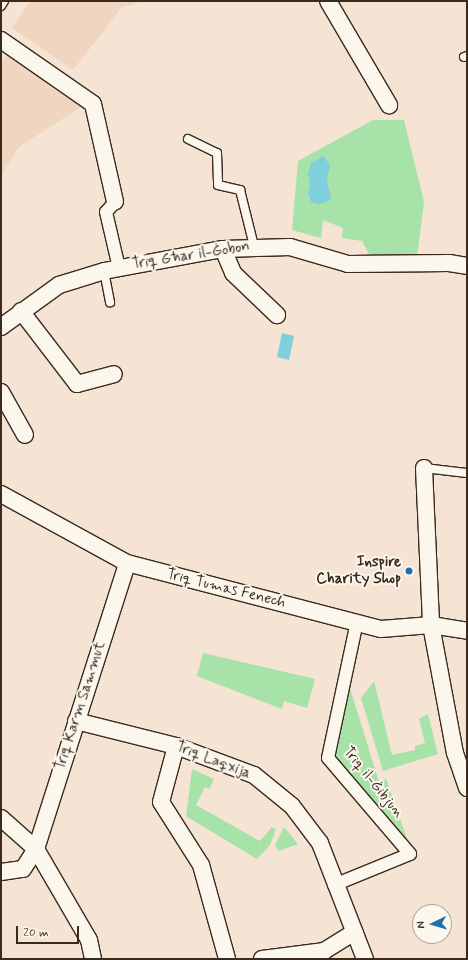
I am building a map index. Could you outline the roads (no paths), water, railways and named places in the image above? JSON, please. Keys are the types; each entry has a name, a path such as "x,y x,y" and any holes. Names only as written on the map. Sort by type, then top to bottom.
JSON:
{"street":[{"path":"328,1 389,105"},
{"path":"1,40 93,104 115,202 106,212 112,270"},
{"name":"Triq Għar il-Ġobon","path":"1,327 21,311 59,285 112,270 223,249 254,246 290,247 348,264 449,263 467,266"},
{"path":"223,249 233,273 277,315"},
{"path":"21,311 77,384 114,374"},
{"path":"1,392 25,435"},
{"path":"424,468 431,625 455,753 467,788"},
{"name":"Triq Tumas Fenech","path":"1,494 127,563 380,629 431,625 467,631"},
{"name":"Triq Karm Sammut","path":"1,872 23,869 36,849 127,563"},
{"name":"Triq il-Ġibjun","path":"334,885 410,854 328,758 357,622"},
{"name":"Triq Laqxija","path":"76,720 176,746 254,775 292,806 320,843 334,885 355,932 365,959"},
{"path":"176,746 161,802 201,865 227,959"},
{"path":"1,818 36,849 89,940 93,959"},
{"path":"262,959 326,955 355,932"}],"lane":[{"path":"1,6 4,1"},
{"path":"188,139 217,152 218,185 240,190 254,246"},
{"path":"110,302 112,270"},
{"path":"424,468 467,473"}],"water":[{"path":"323,156 330,165 327,180 331,199 325,203 317,204 311,202 308,193 310,185 308,174 311,163"},
{"path":"282,333 294,336 289,360 277,357"}],"place":[{"name":"Inspire Charity Shop","path":"409,571"}]}
